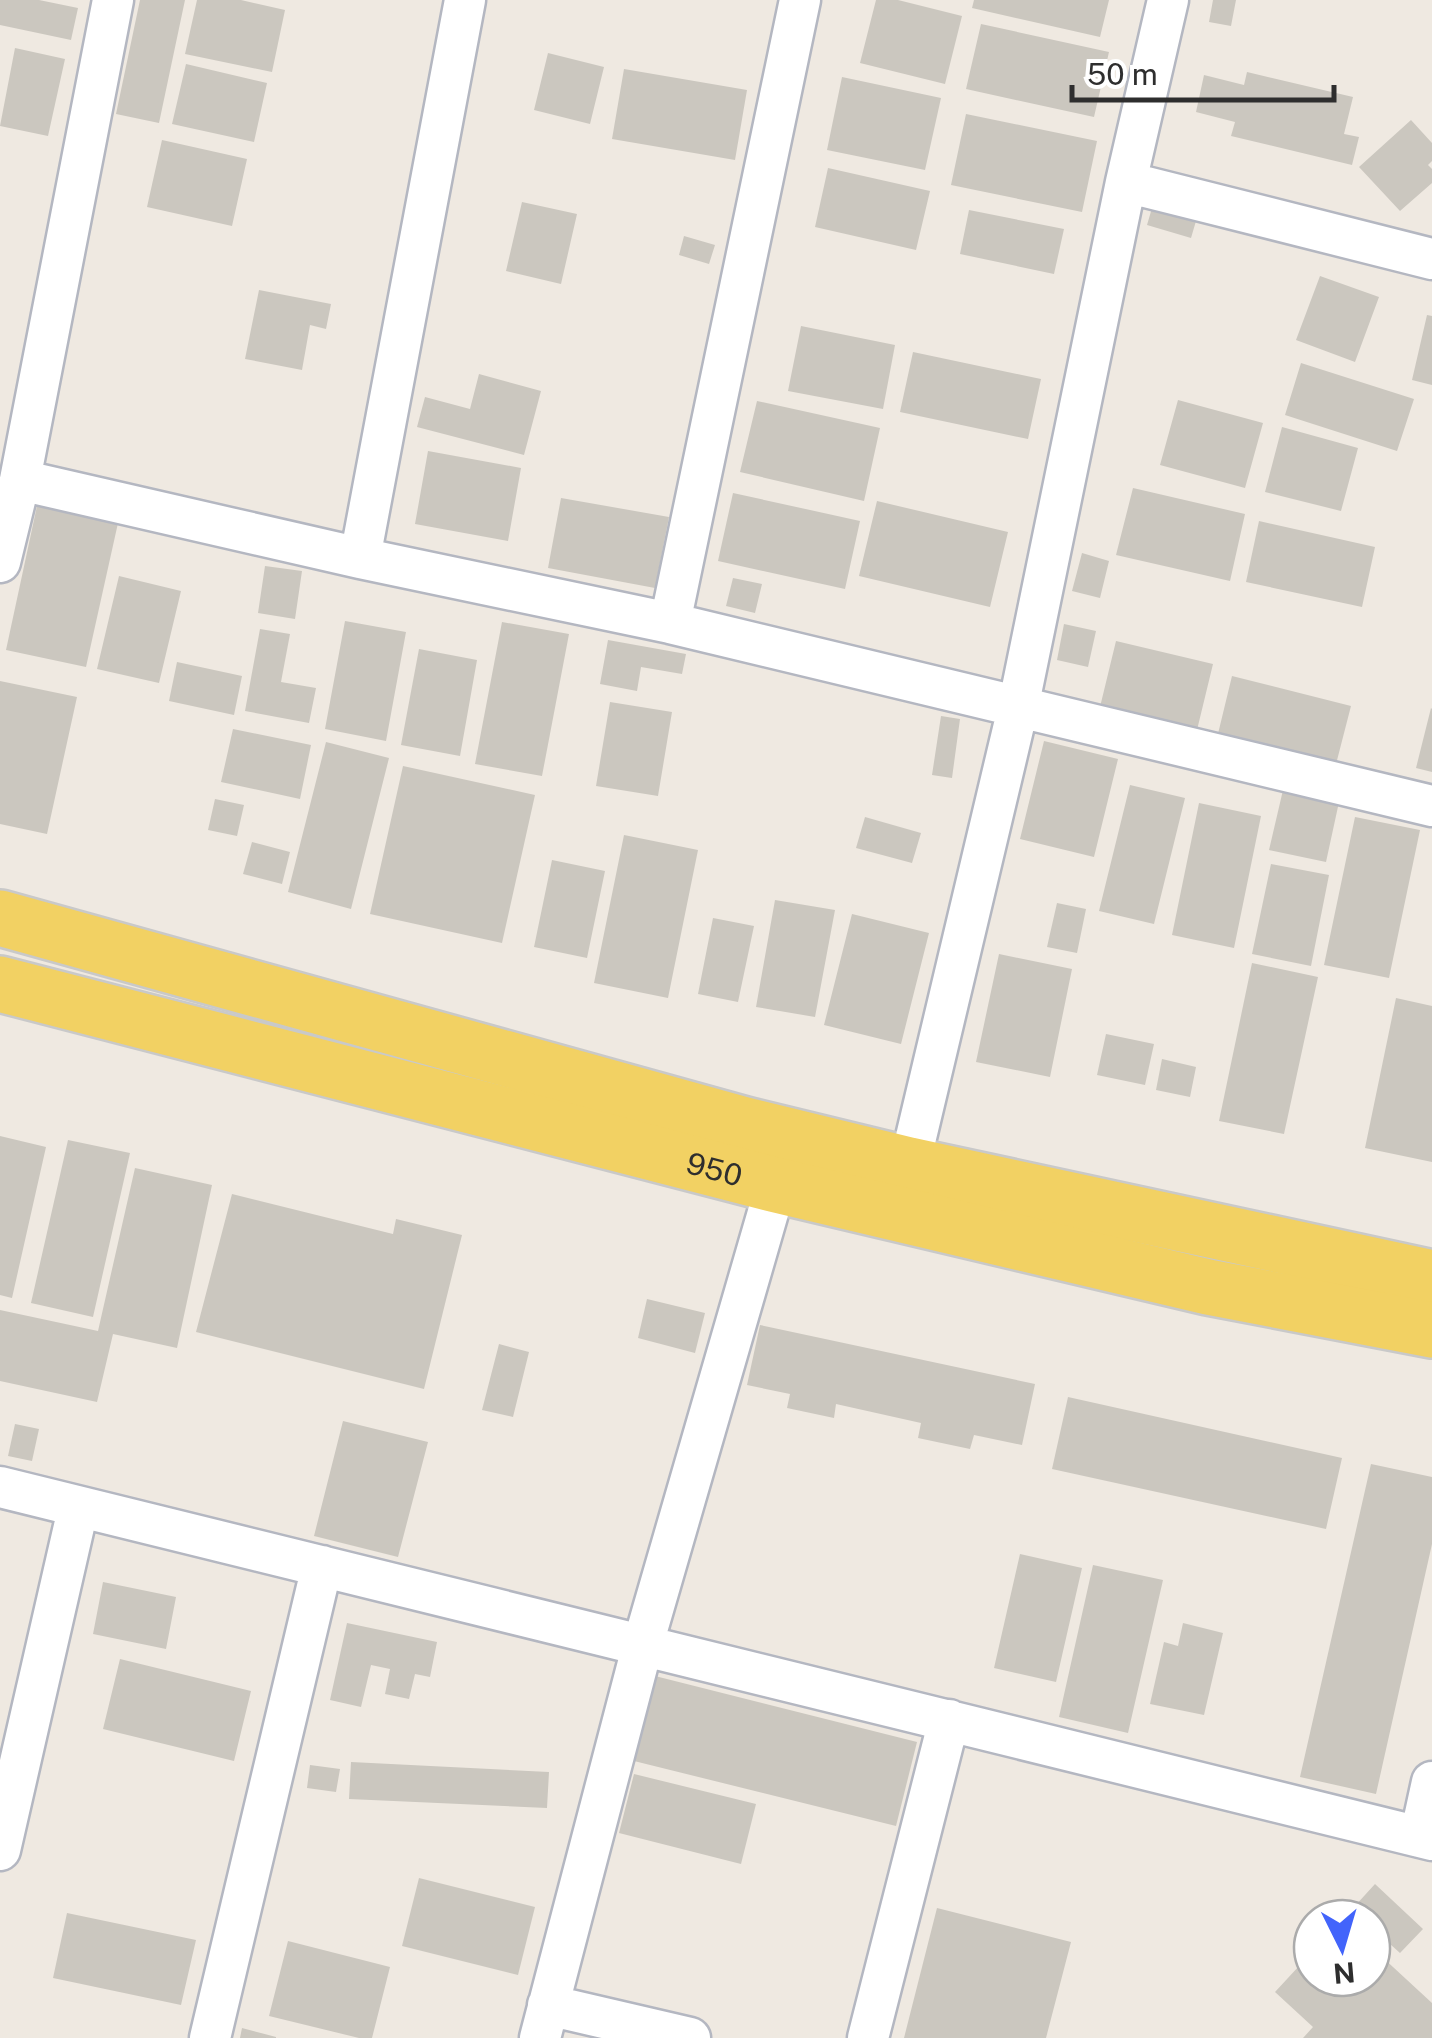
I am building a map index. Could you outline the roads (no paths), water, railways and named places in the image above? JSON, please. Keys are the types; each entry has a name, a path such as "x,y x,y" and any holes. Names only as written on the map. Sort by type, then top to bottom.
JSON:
{"main road":[{"name":"950","path":"0,918 745,1125 904,1189 1208,1287 1432,1330"},
{"name":"950","path":"0,984 776,1185 904,1189 1432,1278"}],"street":[{"path":"0,562 20,480 113,0"},
{"path":"360,558 466,0"},
{"path":"670,622 800,0"},
{"path":"904,1189 1018,708 1126,182 1168,0"},
{"path":"1126,182 1432,259"},
{"path":"20,480 360,558 670,622 1432,806"},
{"path":"690,2038 544,2021 643,1644 776,1185"},
{"path":"0,1486 1426,1839 1432,1782"},
{"path":"0,1850 78,1508"},
{"path":"210,2038 322,1566"},
{"path":"868,2038 949,1720"}]}
